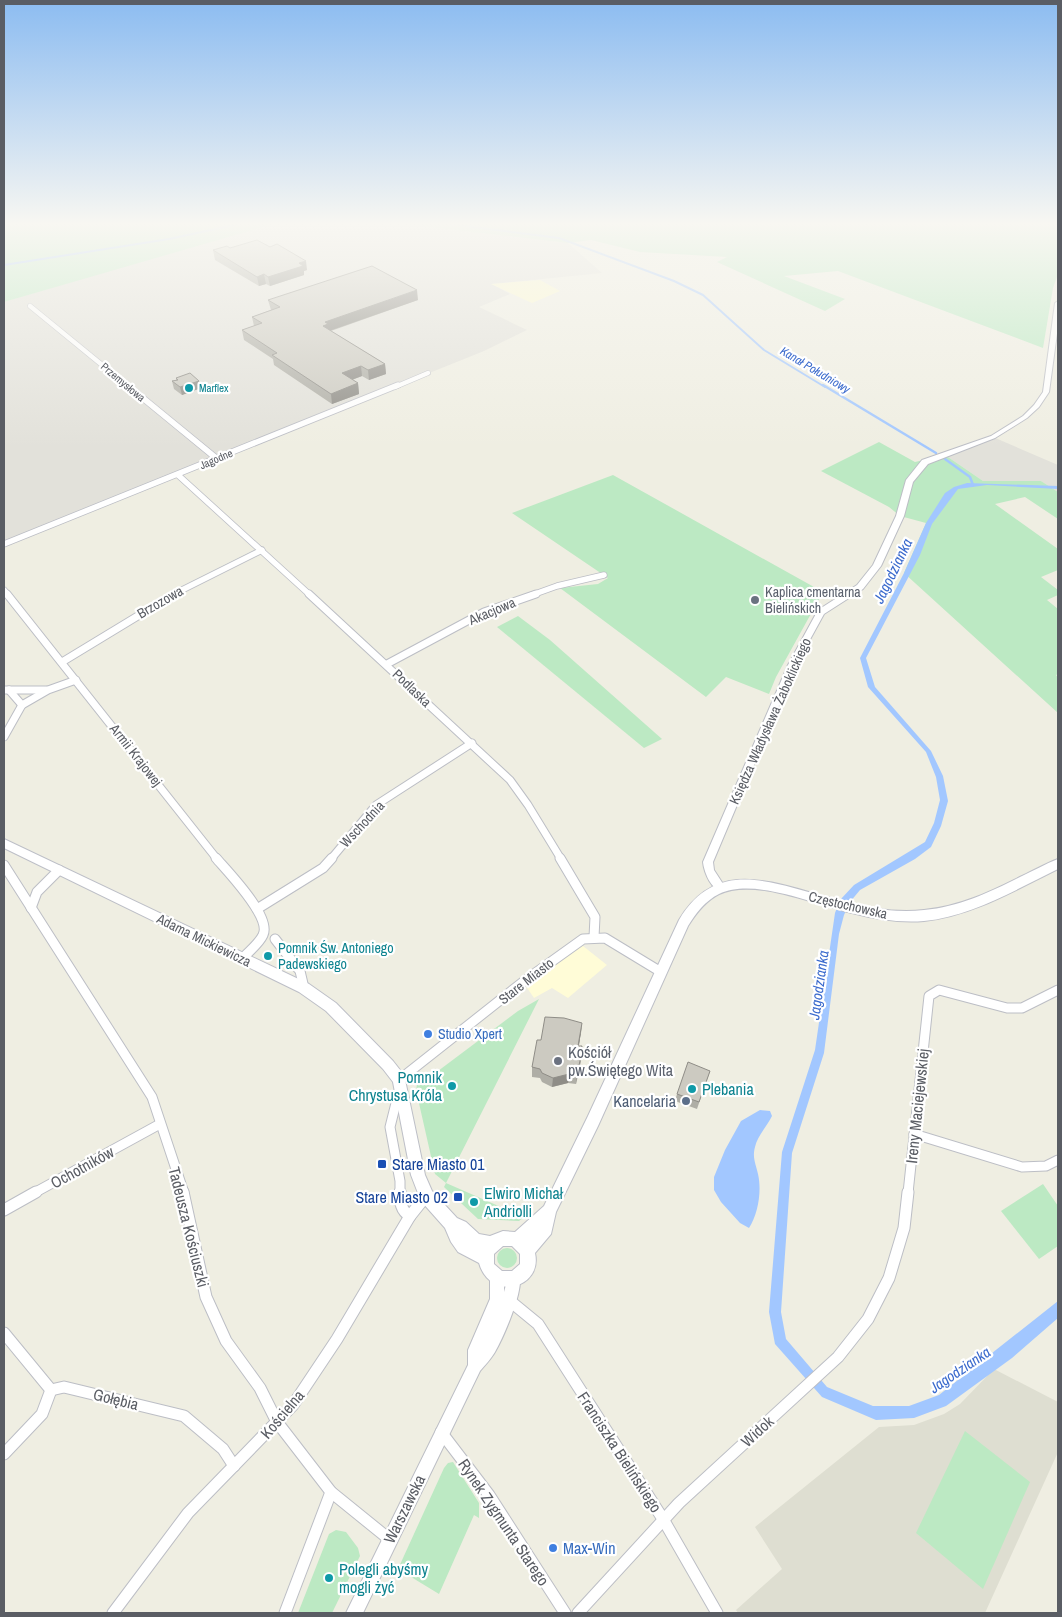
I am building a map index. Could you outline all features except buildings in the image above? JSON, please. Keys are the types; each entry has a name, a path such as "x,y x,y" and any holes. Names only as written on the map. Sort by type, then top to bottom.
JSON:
{"main road":[{"name":"Adama Mickiewicza","path":"4,843 304,988 331,1008 388,1065 400,1082 418,1176 426,1196 452,1224 454,1235 468,1251 490,1251"},
{"name":"Częstochowska","path":"720,887 738,884 761,885 864,911 903,916 926,916 966,906 1058,864"},
{"path":"521,1245 545,1229 549,1222 549,1211 689,912 703,896 720,887"},
{"path":"507,1238 521,1245 527,1265 522,1274 514,1279 504,1280 497,1278 488,1268 490,1251 507,1238"}],"street":[{"name":"Księdza Władysława Żaboklickiego","path":"720,887 709,870 708,862 792,665 821,612 860,587 877,566 900,516 909,482 925,462 993,437 1025,417 1038,406 1046,392 1049,377 1058,303"},
{"name":"Przemysłowa","path":"30,306 216,458"},
{"name":"Jagodne","path":"4,544 428,373"},
{"name":"Podlaska","path":"178,475 387,664 407,685 510,780 528,805 592,911 595,917 594,937"},
{"name":"Brzozowa","path":"62,662 175,592 224,566 262,550"},
{"name":"Akacjowa","path":"387,664 484,612 557,586 604,575"},
{"name":"Armii Krajowej","path":"4,590 257,909 264,923 263,935 242,959"},
{"path":"4,737 22,705 48,690 76,680"},
{"path":"7,690 48,690"},
{"path":"7,690 22,705"},
{"name":"Wschodnia","path":"257,909 323,868 376,805 472,743"},
{"name":"Tadeusza Kościuszki","path":"4,866 152,1097 183,1191 206,1297 226,1341 260,1388 277,1422 331,1492 389,1539"},
{"path":"31,908 37,892 59,870"},
{"path":"594,937 611,941 661,972"},
{"name":"Stare Miasto","path":"400,1082 523,982 583,939 594,937"},
{"path":"275,939 300,971 304,988"},
{"name":"Ireny Maciejewskiej","path":"904,1228 929,996 939,990 1007,1008 1022,1008 1058,990"},
{"path":"400,1082 390,1128 400,1181 400,1203 405,1213 410,1216"},
{"name":"Ochotników","path":"4,1210 160,1124"},
{"path":"914,1134 1022,1167 1046,1166 1058,1160"},
{"name":"Kościelna","path":"113,1613 188,1513 293,1404 337,1339 410,1216 426,1196"},
{"name":"Widok","path":"578,1613 663,1520 708,1475 838,1356 868,1319 889,1278 904,1228"},
{"path":"474,1366 476,1350 497,1300 497,1278"},
{"path":"441,1432 474,1366 485,1355 510,1300 514,1279"},
{"name":"Franciszka Bielińskiego","path":"510,1300 538,1324 663,1520 718,1613"},
{"path":"4,1333 51,1390 42,1414 4,1454"},
{"name":"Gołębia","path":"51,1390 64,1387 184,1416 223,1448 234,1466"},
{"name":"Warszawska","path":"354,1613 441,1432"},
{"name":"Rynek Zygmunta Starego","path":"441,1432 489,1495 565,1613"},
{"path":"285,1613 331,1492"}],"shaded area":[{"path":"19,297 502,297 479,307 527,330 484,351 4,544 4,302"},
{"path":"993,437 1058,465 1058,492 1041,481 983,481 945,455"},
{"path":"578,942 607,965 568,998 552,988 534,998 523,982"},
{"path":"994,1369 1058,1402 1058,1452 985,1613 738,1613 736,1610 782,1569 755,1527 879,1427 914,1425 944,1414 960,1404"}],"green space":[{"path":"4,297 20,297 4,302"},
{"path":"795,297 845,299 825,311"},
{"path":"908,297 1051,297 1043,348"},
{"path":"879,442 915,462 945,455 983,481 1041,481 1058,492 1058,519 1025,497 995,504 1058,549 1058,570 1041,577 1058,590 1058,595 1047,600 1058,609 1058,674 1056,675 1058,678 1058,713 904,573 926,523 900,516 889,507 821,471"},
{"path":"613,475 823,592 776,677 769,694 726,677 706,697 560,588 598,584 608,578 512,513"},
{"path":"518,616 550,640 662,739 644,748 497,627"},
{"path":"539,999 446,1183 435,1174 416,1090 418,1080 425,1075 430,1077 518,1011"},
{"path":"446,1183 524,1217 519,1221 478,1219 444,1187"},
{"path":"1043,1184 1058,1206 1058,1246 1039,1259 1001,1211"},
{"path":"507,1248 514,1251 517,1258 514,1265 507,1268 500,1265 497,1258 500,1251"},
{"path":"965,1431 1030,1482 983,1589 916,1533"},
{"path":"453,1462 479,1503 479,1518 474,1515 439,1594 398,1569 444,1468 448,1463"},
{"path":"336,1530 346,1532 358,1548 360,1556 332,1613 298,1613 329,1534"}],"sand":[{"path":"520,297 545,297 532,303"}],"water":[{"path":"967,483 1058,486 1058,489 987,485 958,489 932,524 920,555 866,658 875,687 931,751 943,776 948,801 941,826 931,847 915,859 860,890 850,902 844,915 839,934 824,1053 792,1153 781,1312 786,1339 827,1387 873,1406 909,1406 939,1395 1058,1301 1058,1318 1012,1358 946,1406 914,1418 876,1420 822,1397 775,1344 769,1312 782,1152 815,1050 835,913 840,900 854,885 925,842 934,823 940,800 936,777 926,752 868,687 860,658 904,573 926,523 945,493 954,487"},
{"path":"760,1110 770,1111 772,1116 758,1139 754,1151 759,1181 759,1195 755,1216 749,1228 740,1223 721,1202 714,1190 714,1177 725,1150 741,1121"}],"waterway":[{"name":"Kanał Południowy","path":"706,297 764,350 825,387"},
{"name":"Kanał Południowy","path":"823,385 936,453"},
{"name":"Kanał Południowy","path":"945,459 970,477 973,485"}],"place":[{"name":"Marflex","path":"189,388"},
{"name":"Kaplica cmentarna Bielińskich","path":"755,600"},
{"name":"Pomnik Św. Antoniego Padewskiego","path":"268,956"},
{"name":"Studio Xpert","path":"428,1034"},
{"name":"Kościół pw.Świętego Wita","path":"558,1061"},
{"name":"Pomnik Chrystusa Króla","path":"452,1086"},
{"name":"Plebania","path":"692,1089"},
{"name":"Kancelaria","path":"686,1101"},
{"name":"Stare Miasto 01","path":"382,1164"},
{"name":"Stare Miasto 02","path":"458,1197"},
{"name":"Elwiro Michał Andriolli","path":"474,1202"},
{"name":"Max-Win","path":"553,1548"},
{"name":"Polegli abyśmy mogli żyć","path":"329,1578"}],"water label":[{"name":"Jagodzianka","path":"893,571"},
{"name":"Jagodzianka","path":"819,985"},
{"name":"Jagodzianka","path":"960,1370"}]}
